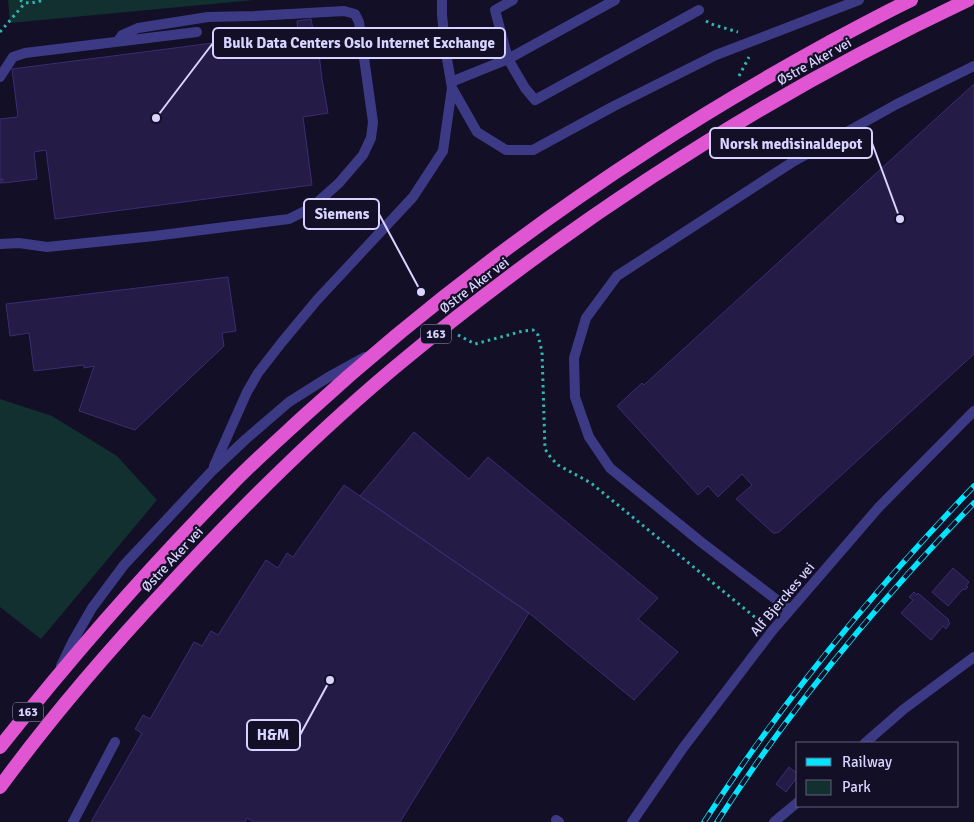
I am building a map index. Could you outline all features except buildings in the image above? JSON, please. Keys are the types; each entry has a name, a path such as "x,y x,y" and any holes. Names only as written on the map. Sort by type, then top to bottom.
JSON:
{"highway":[{"name":"Østre Aker vei","path":"0,746 55,677 126,596 230,485 379,349 498,255 627,164 730,98 911,0"},
{"name":"Østre Aker vei","path":"0,787 76,690 144,612 204,548 302,451 393,369 528,264 651,177 729,128 804,85 864,52 968,0"}],"lane":[{"path":"212,471 247,392 258,373 317,300 413,197 443,151 451,85 446,53 442,0"},
{"path":"513,0 495,10 508,59 525,88 535,100 699,10"},
{"path":"451,85 508,59 615,0"},
{"path":"451,85 477,132 506,150 533,150 614,106 716,55 860,0"},
{"path":"0,244 20,242 48,247 289,219 311,208 339,183 363,155 371,138 373,122 359,22 355,14 344,11 208,17 138,28 122,35 118,42"},
{"path":"0,77 13,57 25,53 197,32"},
{"path":"790,610 701,542 610,468 589,437 575,397 574,358 586,318 617,276 783,169 897,104 974,66"},
{"path":"55,677 92,608 124,566 212,471 290,402 327,378 379,349"},
{"name":"Alf Bjerckes vei","path":"632,822 683,748 772,631 879,507 974,411"},
{"path":"866,742 904,709 974,657"},
{"path":"73,822 115,742"},
{"path":"774,822 796,804"}],"path":[{"path":"20,0 25,3 44,0"},
{"path":"0,32 25,3"},
{"path":"699,10 711,24 743,33"},
{"path":"735,80 750,54"}],"green space":[{"path":"8,0 254,0 10,23"},
{"path":"0,399 52,416 117,456 157,500 41,639 0,607"}],"railway":[{"path":"704,822 797,690 865,606 974,486"},
{"path":"717,822 775,737 838,656 904,578 974,503"}],"place":[{"name":"Bulk Data Centers Oslo Internet Exchange","path":"156,118"},
{"name":"Norsk medisinaldepot","path":"900,219"},
{"name":"Siemens","path":"421,292"},
{"name":"H&M","path":"330,680"}]}
